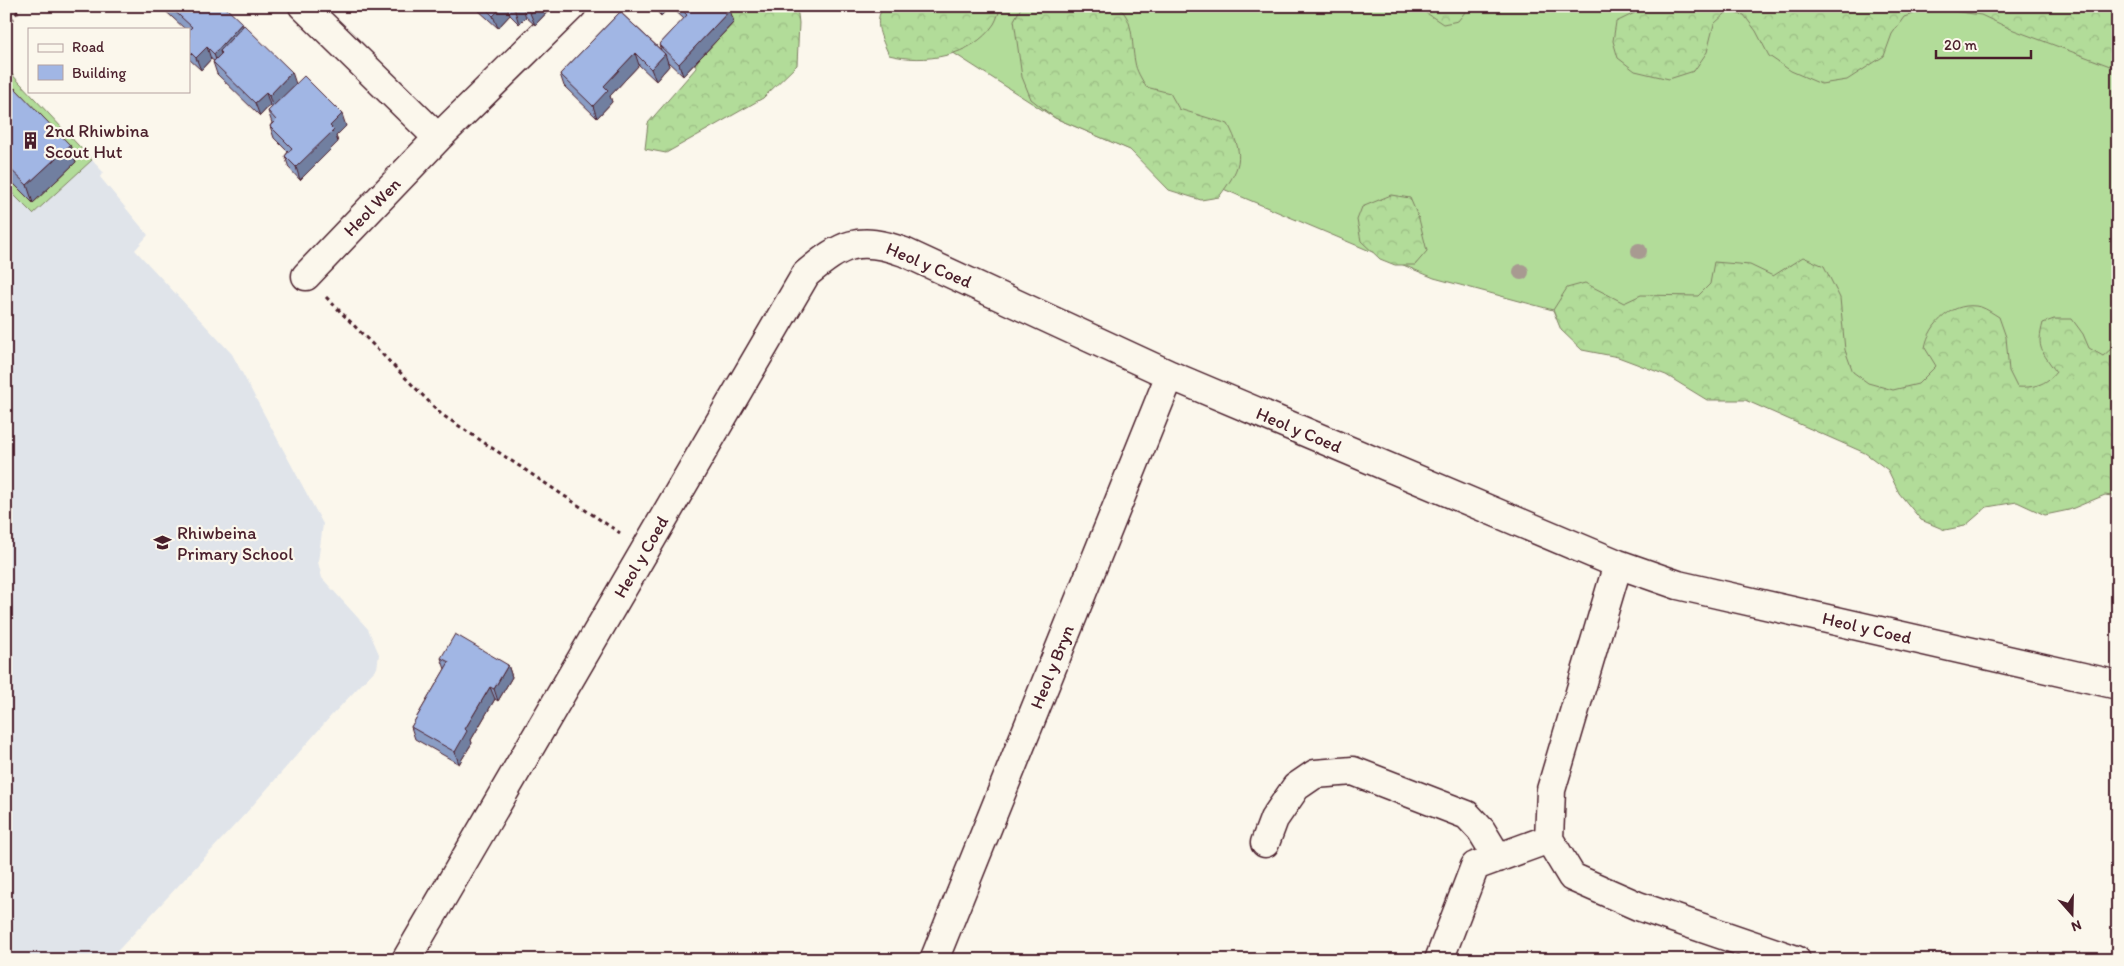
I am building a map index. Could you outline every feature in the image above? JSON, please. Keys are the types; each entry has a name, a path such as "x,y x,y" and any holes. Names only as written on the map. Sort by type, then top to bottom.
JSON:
{"street":[{"path":"303,6 438,138"},
{"name":"Heol Wen","path":"306,276 438,138 572,6"},
{"name":"Heol y Coed","path":"406,960 806,274 829,255 854,244 881,244 904,252 1170,375 1618,564 1678,585 2118,685"},
{"name":"Heol y Bryn","path":"934,960 1170,375"},
{"path":"1618,564 1551,790 1549,839 1572,877 1638,906 1796,960"},
{"path":"1266,843 1274,819 1296,787 1316,774 1353,771 1466,815 1481,830 1498,858"},
{"path":"1439,960 1475,866 1549,839"}],"path":[{"path":"6,27 22,6"},
{"path":"306,276 441,414 645,550"}],"shaded area":[{"name":"Rhiwbeina Primary School","path":"92,160 103,172 100,177 148,235 135,250 232,354 323,524 318,562 322,578 368,629 379,654 377,668 330,717 247,812 109,960 6,960 6,187 33,214"}],"green space":[{"path":"711,6 797,6 799,23 797,65 763,98 666,153 645,149 648,123 696,68 694,50"},
{"path":"880,6 2118,6 2118,456 1850,390 1434,278 1055,118"},
{"path":"884,6 1001,6 994,24 985,35 973,44 960,51 946,55 917,59 889,55 881,37 878,24 880,12"},
{"path":"1022,6 1115,6 1121,10 1129,23 1136,65 1146,87 1170,93 1179,109 1228,124 1234,136 1239,154 1236,170 1219,197 1201,200 1169,190 1130,150 1055,118 1031,99 1022,77 1014,20"},
{"path":"1419,6 1469,7 1458,21 1443,24"},
{"path":"1649,6 2118,6 2118,69 2011,29 1981,15 1931,8 1904,17 1892,34 1884,56 1847,80 1821,84 1791,71 1769,56 1756,31 1744,15 1727,12 1714,24 1707,52 1694,71 1669,79 1635,71 1618,58 1613,41 1616,22"},
{"path":"6,68 92,160 33,214 6,187"},
{"path":"1391,195 1410,198 1419,219 1427,251 1415,265 1395,265 1380,259 1361,241 1357,220 1362,207"},
{"path":"1803,257 1824,266 1840,298 1845,350 1853,372 1868,383 1893,390 1918,384 1936,366 1925,348 1927,339 1937,322 1952,310 1961,307 1981,307 1999,317 2006,337 2009,371 2017,387 2039,385 2056,372 2040,344 2043,323 2054,319 2072,319 2083,334 2089,348 2103,356 2111,349 2118,327 2118,497 2105,495 2069,510 2045,515 2017,502 1987,507 1965,526 1945,530 1921,520 1899,493 1888,470 1865,453 1745,400 1707,400 1666,375 1618,357 1582,350 1561,330 1553,310 1567,288 1585,283 1624,303 1641,295 1698,296 1710,284 1714,262 1750,265 1773,276"}],"building":[{"path":"169,6 224,6 242,23 214,54 207,47 196,58 190,52 190,29 192,27"},
{"path":"483,6 503,6 493,16"},
{"path":"509,6 520,6 515,11"},
{"path":"523,6 537,6 530,13"},
{"path":"678,6 726,6 730,10 679,64 659,45 687,15"},
{"path":"620,12 665,54 651,69 635,53 604,86 608,90 593,106 560,74"},
{"path":"244,25 292,72 269,96 266,93 255,103 213,62 222,53 220,51"},
{"path":"304,76 342,114 330,126 334,130 296,167 285,156 292,148 270,126 276,120 268,111"},
{"name":"2nd Rhiwbina Scout Hut","path":"15,88 70,145 27,185 6,165 6,96"},
{"path":"455,634 508,665 494,689 490,687 465,729 467,731 455,752 411,727 449,662 441,658"}],"place":[{"name":"2nd Rhiwbina Scout Hut","path":"31,141"},
{"name":"Rhiwbeina Primary School","path":"163,543"}]}
